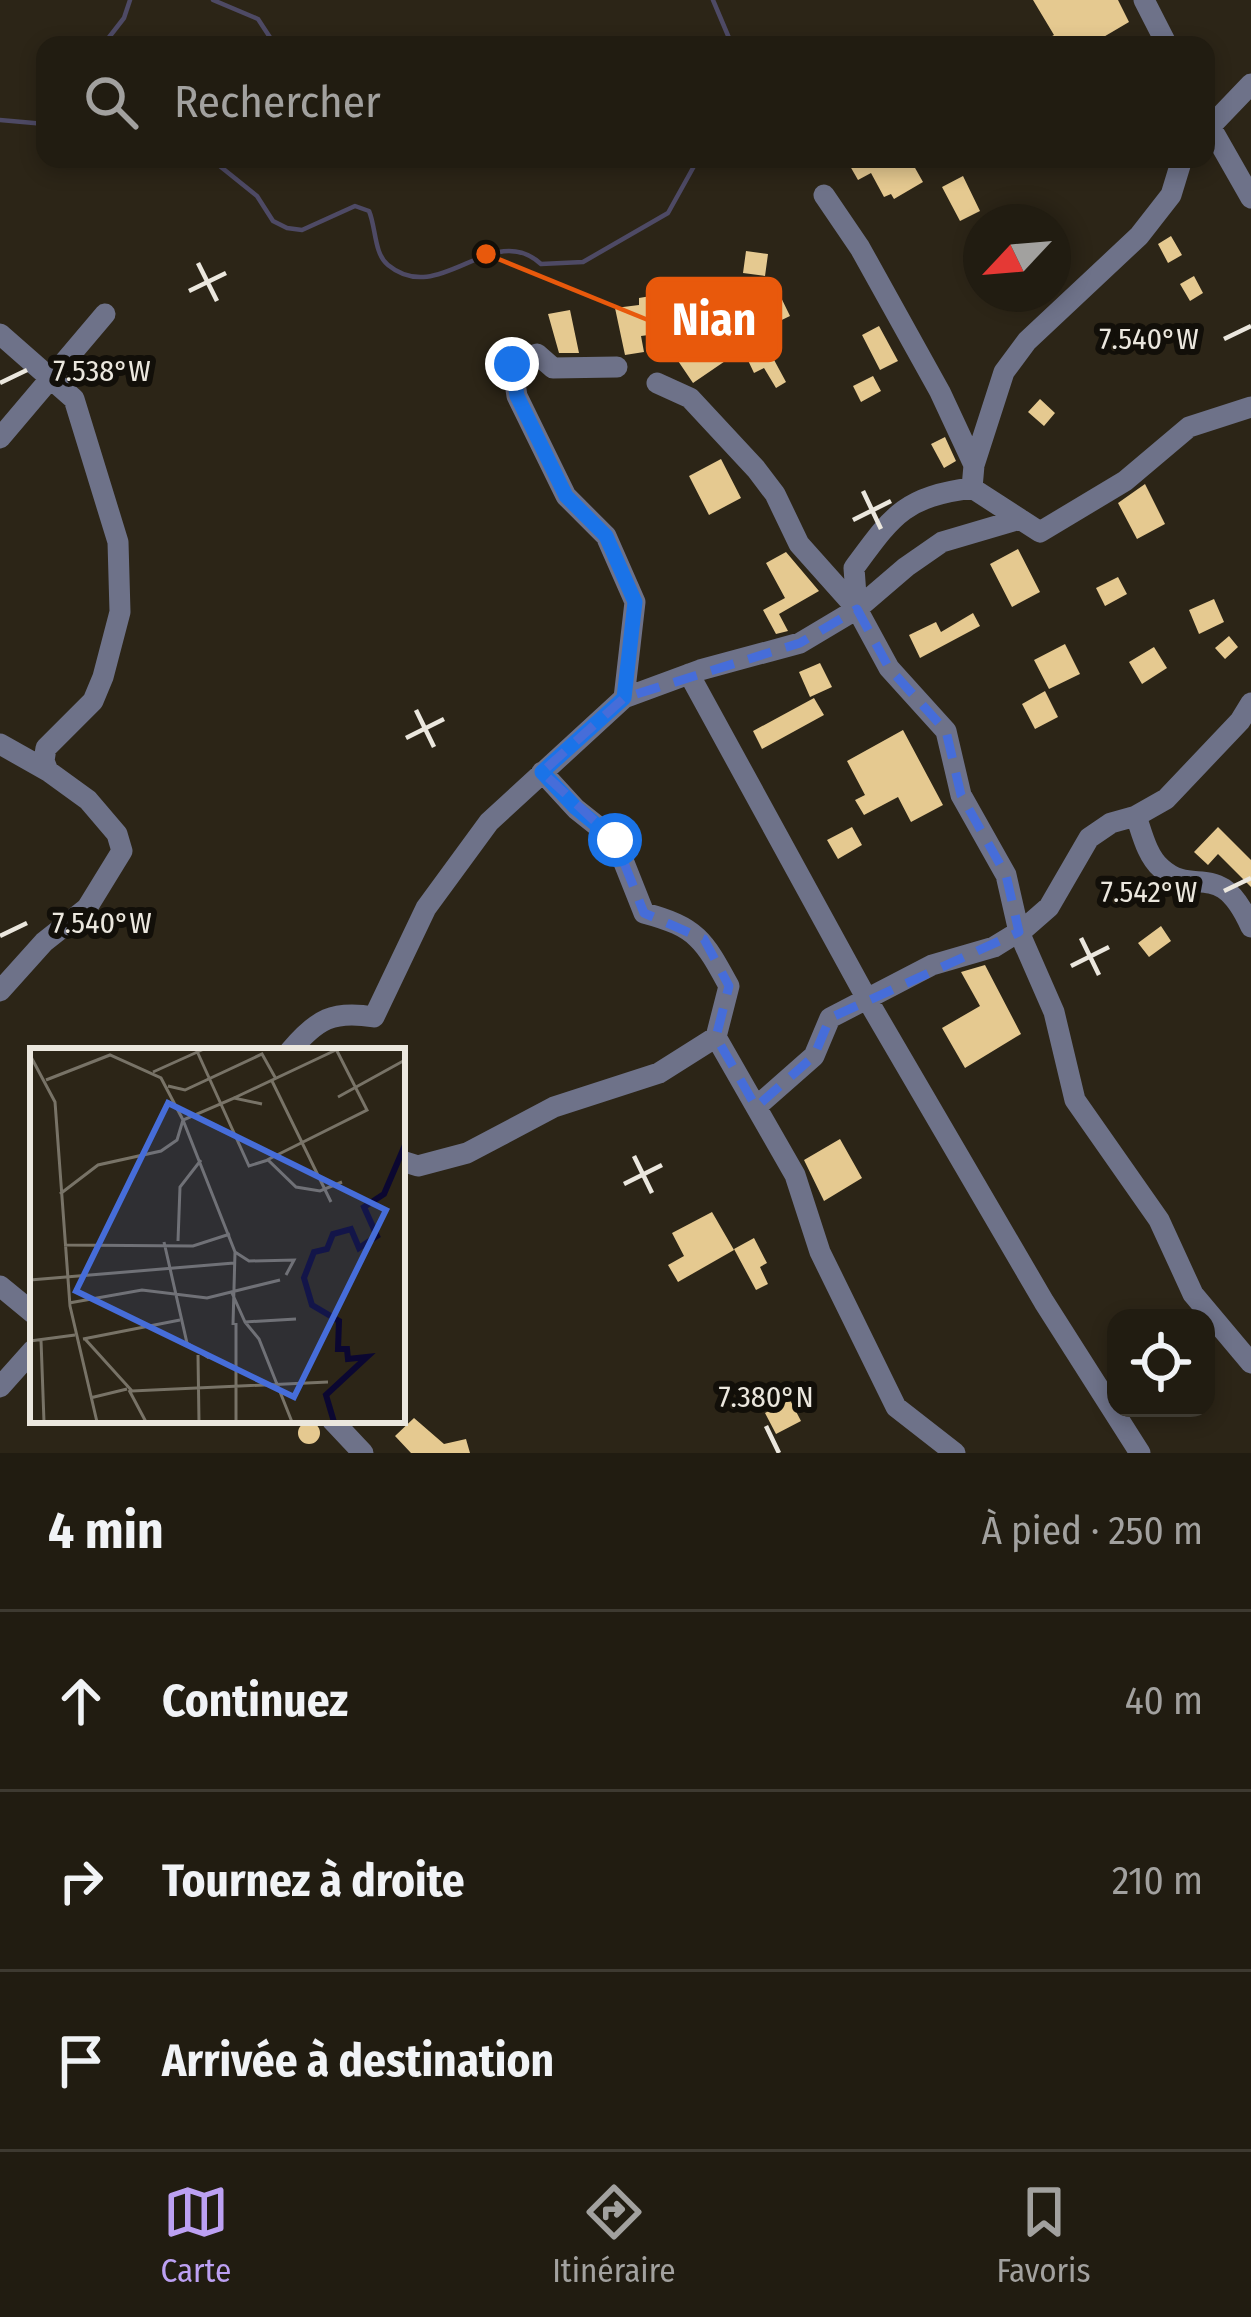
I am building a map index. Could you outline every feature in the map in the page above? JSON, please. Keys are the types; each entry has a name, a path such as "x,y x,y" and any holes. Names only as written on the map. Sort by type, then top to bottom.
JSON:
{"street":[{"path":"1144,0 1162,36"},
{"path":"1215,119 1251,84"},
{"path":"1215,138 1251,198"},
{"path":"972,488 974,465 1004,372 1028,341 1138,236 1171,195 1179,168"},
{"path":"824,195 860,248 914,345 974,465"},
{"path":"0,437 105,314"},
{"path":"0,334 74,399 118,542 120,612 93,701 46,748 48,771"},
{"path":"617,367 553,368 537,354 512,364 517,396 566,496 606,536 635,602 624,698"},
{"path":"657,383 690,398 756,469 776,494 800,544 857,609 889,668 946,731 961,795 1006,875 1019,932 1054,1012 1075,1100 1159,1220 1193,1294 1251,1363"},
{"path":"857,609 854,568 888,522 929,494 972,488 1040,532 1125,481 1189,427 1251,406"},
{"path":"292,1048 306,1031 343,1012 374,1017 426,908 488,822 624,698 688,674 800,643 857,609 942,542 1020,519"},
{"path":"688,674 867,999 1044,1302 1140,1453"},
{"path":"756,1107 814,1056 830,1018 932,965 994,947 1019,932 1049,907 1089,838 1166,799 1240,721 1251,703"},
{"path":"0,744 88,800 117,834 122,851 87,908 44,942 0,991"},
{"path":"405,1162 418,1166 467,1154 554,1107 659,1073 716,1037 729,986 704,939 644,913 615,840 542,772"},
{"path":"1136,816 1161,869 1182,879 1202,879 1226,888 1251,927"},
{"path":"716,1037 795,1175 820,1252 896,1407 955,1453"},
{"path":"0,1286 30,1311"},
{"path":"0,1387 30,1353"},
{"path":"335,1423 363,1453"}],"highlighted area":[{"path":"857,609 889,668 946,731 961,795 1006,875 1019,932 830,1018 814,1056 756,1107 716,1037 729,986 704,939 644,913 615,840 542,772 624,698 800,643"}],"building":[{"path":"1033,0 1118,0 1129,22 1105,36 1054,35"},
{"path":"851,168 915,168 923,182 894,199 891,194 884,197 871,173 858,180"},
{"path":"963,176 977,204 963,204 963,220 960,221 942,187"},
{"path":"1171,236 1182,255 1168,263 1158,244"},
{"path":"746,251 768,254 765,276 743,273"},
{"path":"1194,276 1203,293 1190,301 1180,284"},
{"path":"774,283 790,316 755,333 739,300"},
{"path":"651,296 656,334 641,336 644,352 625,355 615,308 639,305 639,298"},
{"path":"570,310 579,353 559,353 548,314"},
{"path":"713,324 734,355 693,383 672,352"},
{"path":"879,326 898,361 880,370 862,335"},
{"path":"766,345 786,382 776,388 764,368 754,373 745,354"},
{"path":"873,376 881,391 861,402 853,386"},
{"path":"1040,399 1055,413 1044,426 1028,412"},
{"path":"945,437 956,461 944,468 931,444"},
{"path":"721,459 741,498 709,515 689,476"},
{"path":"1145,484 1165,524 1137,539 1118,503"},
{"path":"1018,549 1040,592 1012,607 990,564"},
{"path":"786,552 819,591 779,614 788,631 776,634 763,610 785,598 766,563"},
{"path":"1118,577 1127,594 1105,606 1096,588"},
{"path":"1214,599 1224,622 1199,634 1189,610"},
{"path":"973,613 980,626 920,658 909,635 936,622 941,632"},
{"path":"1229,636 1238,647 1225,659 1215,648"},
{"path":"1065,644 1080,674 1049,689 1034,660"},
{"path":"1154,647 1167,668 1142,684 1129,662"},
{"path":"820,663 832,687 810,697 799,672"},
{"path":"1045,691 1058,717 1035,729 1022,704"},
{"path":"814,698 824,715 762,749 753,731"},
{"path":"903,730 943,805 911,822 898,797 864,815 855,800 865,795 847,761"},
{"path":"852,827 862,845 838,859 827,840"},
{"path":"1218,827 1251,860 1251,887 1218,854 1208,865 1194,852"},
{"path":"1161,926 1171,941 1149,957 1138,943"},
{"path":"985,965 1021,1034 965,1068 942,1028 980,1006 961,972"},
{"path":"840,1139 862,1178 824,1201 804,1160"},
{"path":"712,1212 734,1250 678,1282 668,1265 684,1256 672,1233"},
{"path":"754,1238 767,1263 760,1267 768,1284 756,1290 734,1249"},
{"path":"790,1400 801,1421 776,1434 765,1413"},
{"path":"414,1418 444,1444 466,1439 470,1453 411,1453 395,1436"},
{"path":"301,1425 317,1425 317,1441 301,1441"}],"waterway":[{"path":"110,36 130,0"},
{"path":"213,0 258,19 269,36"},
{"path":"713,0 728,36"},
{"path":"0,120 36,123"},
{"path":"222,168 257,196 273,221 287,228 302,230 355,206 369,211 383,260 407,275 427,277 504,251 522,253 541,264 583,262 668,213 693,168"}],"place":[{"name":"Nian","path":"486,254"}],"route":[{"path":"512,364 517,396 566,496 606,536 635,602 624,698 542,772 615,840"}]}
